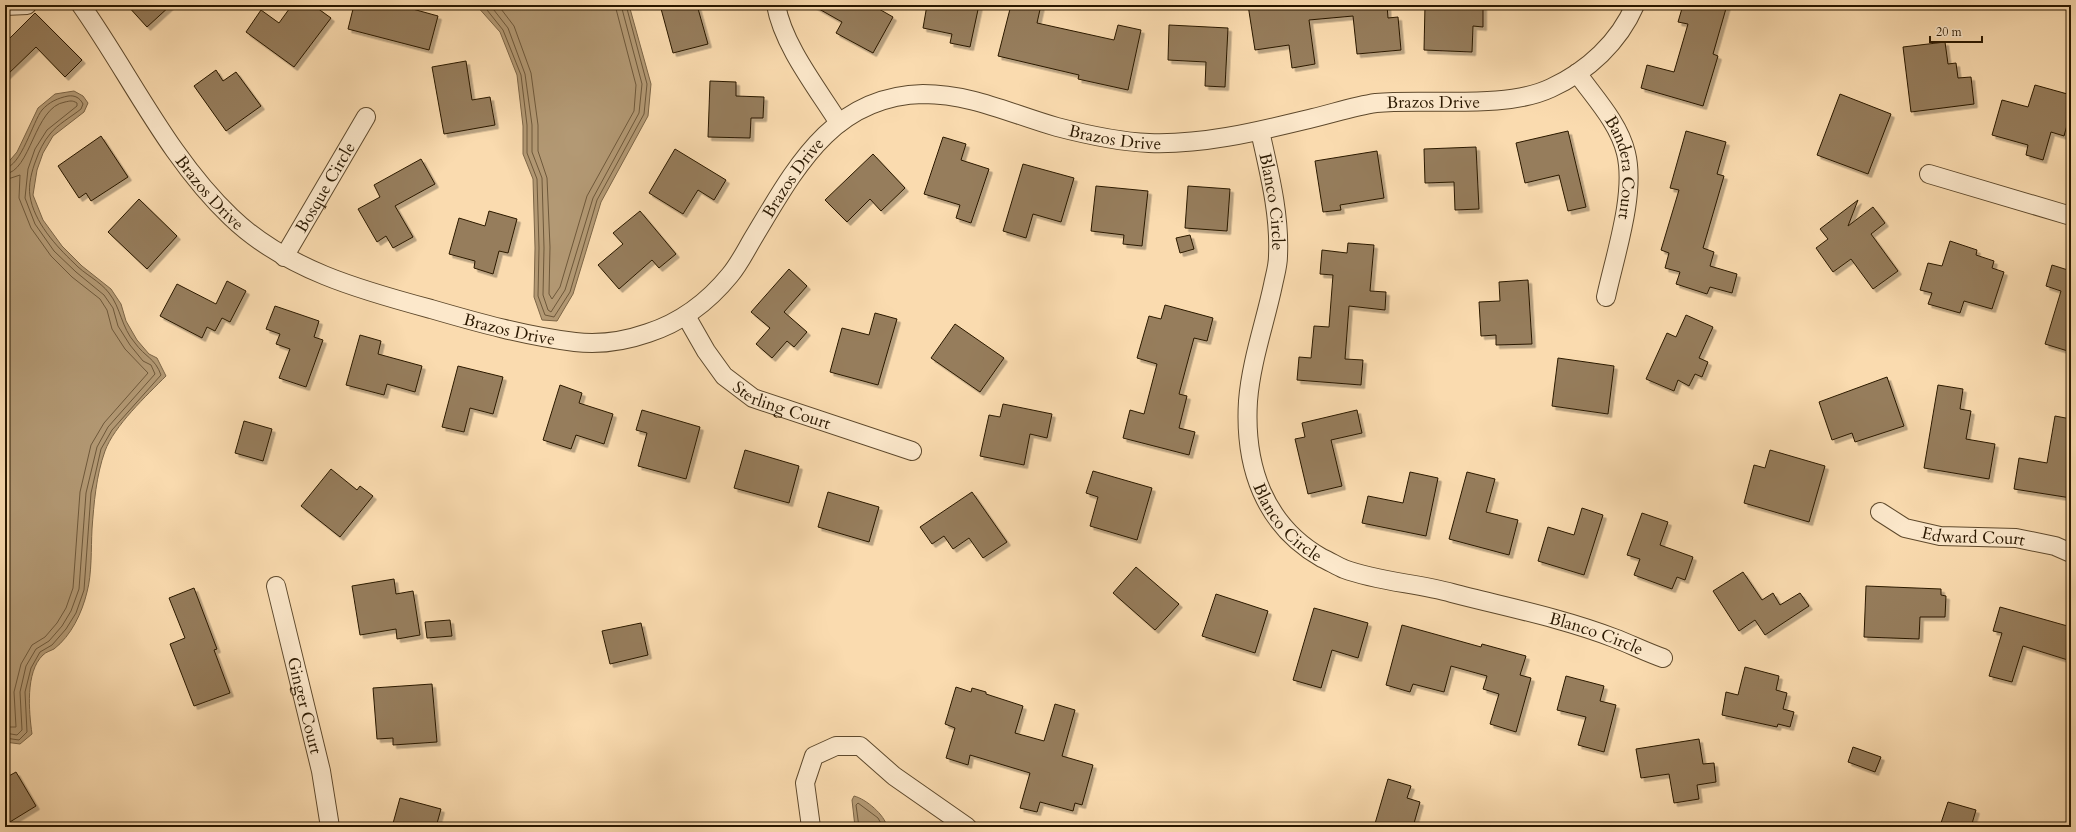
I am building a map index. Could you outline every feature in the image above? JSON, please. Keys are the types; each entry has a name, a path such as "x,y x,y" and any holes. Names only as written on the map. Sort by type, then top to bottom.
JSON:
{"street":[{"path":"5,6 28,5"},
{"name":"Brazos Drive","path":"82,5 169,141 203,186 230,216 256,239 284,257 308,269 377,294 504,330 581,343 626,340 659,330 686,316 703,304 733,272 800,161 839,123 869,105 888,98 917,94 971,98 1058,127 1145,143 1212,140 1260,131 1373,104 1507,100 1532,95 1551,88 1577,73 1599,57 1617,36 1629,18 1635,5"},
{"path":"776,5 778,18 787,38 839,123"},
{"name":"Bandera Court","path":"1577,73 1606,112 1619,135 1626,152 1629,172 1628,199 1606,296"},
{"name":"Bosque Circle","path":"284,257 366,117"},
{"name":"Blanco Circle","path":"1260,131 1276,201 1278,257 1267,316 1253,370 1248,401 1251,453 1257,480 1268,505 1280,523 1294,539 1343,569 1378,579 1444,590 1570,624 1613,638 1663,658"},
{"path":"1929,174 2071,216"},
{"name":"Sterling Court","path":"686,316 706,351 724,376 753,398 912,451"},
{"name":"Edward Court","path":"1880,512 1904,528 1940,536 2016,538 2055,546 2071,553"},
{"name":"Ginger Court","path":"276,586 321,771 330,827"},
{"path":"811,827 805,783 814,756 836,746 860,746 894,776 967,827"}],"water":[{"path":"476,5 629,5 651,84 648,116 601,202 573,294 557,321 542,320 534,297 535,248 533,179 523,154 523,126 517,75 500,32"},
{"path":"74,91 83,96 88,103 84,112 53,136 43,153 37,170 33,195 43,220 62,246 82,266 111,289 121,304 126,321 137,340 149,354 157,358 166,376 123,421 109,441 105,451 99,470 96,490 92,529 90,577 85,600 75,624 66,638 54,649 44,654 37,662 33,671 29,704 32,734 20,744 5,742 5,166 17,152 38,108 55,94"},
{"path":"854,796 864,800 874,808 886,822 887,827 855,827 852,800"}],"building":[{"path":"127,5 171,5 147,27"},
{"path":"292,5 313,5 331,18 294,67 246,32 261,10 279,23"},
{"path":"354,5 410,5 409,8 438,16 429,50 348,29"},
{"path":"660,5 697,5 708,44 673,53"},
{"path":"812,5 872,5 893,17 873,53 836,33 842,22"},
{"path":"927,5 979,5 970,47 950,43 952,34 923,28"},
{"path":"1011,5 1041,5 1037,23 1114,40 1118,25 1141,30 1128,90 1078,79 1079,75 998,56"},
{"path":"1248,5 1387,5 1388,18 1398,17 1401,50 1357,54 1353,16 1309,20 1315,64 1292,68 1289,45 1255,50"},
{"path":"1425,5 1483,5 1483,27 1473,26 1472,52 1424,50"},
{"path":"1683,5 1727,5 1713,54 1718,56 1703,106 1641,88 1647,65 1674,72 1688,24 1678,22"},
{"path":"35,13 82,60 65,77 36,47 5,77 5,43"},
{"path":"1169,25 1228,28 1225,87 1205,86 1206,62 1168,60"},
{"path":"1945,42 1948,64 1956,63 1958,78 1971,77 1974,104 1911,112 1903,47"},
{"path":"466,61 472,100 490,97 495,125 444,134 432,67"},
{"path":"216,70 223,81 236,72 261,106 226,131 194,86"},
{"path":"710,81 736,82 736,96 764,97 763,118 751,118 750,138 708,137"},
{"path":"2035,85 2071,95 2071,111 2064,136 2051,132 2043,160 2026,155 2028,145 1992,135 2002,100 2028,107"},
{"path":"1840,94 1891,114 1868,174 1817,155"},
{"path":"1568,131 1586,207 1568,211 1559,175 1525,183 1516,143"},
{"path":"1686,131 1726,142 1717,174 1724,176 1703,248 1714,252 1710,266 1737,274 1732,293 1710,287 1707,294 1676,284 1680,272 1665,268 1669,253 1661,250 1679,190 1670,188"},
{"path":"101,136 128,177 91,201 86,193 79,198 58,166"},
{"path":"943,137 966,144 961,160 989,169 971,223 956,218 960,205 924,194"},
{"path":"1476,147 1479,209 1455,210 1454,182 1425,183 1424,149"},
{"path":"675,149 726,180 714,200 698,190 683,214 649,193"},
{"path":"1377,151 1384,198 1340,205 1341,210 1323,212 1315,161"},
{"path":"873,154 905,188 881,211 870,199 847,222 825,200"},
{"path":"421,159 435,184 395,206 413,237 393,248 386,236 377,242 358,209 380,197 374,185"},
{"path":"1023,164 1074,178 1061,222 1033,214 1026,238 1003,231"},
{"path":"1096,186 1148,191 1142,246 1123,244 1124,235 1091,231"},
{"path":"1188,186 1230,189 1227,231 1185,228"},
{"path":"139,199 177,236 147,269 108,232"},
{"path":"1858,200 1848,226 1873,207 1885,223 1871,234 1898,271 1873,289 1851,259 1833,272 1816,248 1828,239 1820,229"},
{"path":"489,211 517,219 508,253 499,251 493,274 474,268 475,261 449,254 459,218 485,226"},
{"path":"640,211 676,254 659,268 652,260 619,289 598,265 623,244 613,233"},
{"path":"1190,235 1194,249 1180,253 1176,238"},
{"path":"1950,241 1977,250 1976,255 1994,261 1992,268 2004,272 1992,309 1964,301 1960,313 1928,304 1932,293 1920,290 1928,263 1942,266"},
{"path":"1348,243 1374,245 1370,291 1386,292 1385,310 1349,306 1345,359 1363,360 1361,385 1297,380 1299,357 1311,358 1314,326 1329,327 1333,275 1320,274 1322,250 1347,253"},
{"path":"2052,265 2071,271 2071,352 2045,344 2061,291 2046,286"},
{"path":"789,269 807,286 784,312 807,332 794,347 787,341 772,358 756,344 770,328 751,312"},
{"path":"1528,280 1532,344 1496,345 1496,335 1481,336 1479,302 1500,301 1499,282"},
{"path":"227,281 246,291 230,322 222,318 215,331 207,327 202,338 160,316 177,284 216,304"},
{"path":"1165,305 1213,318 1207,341 1194,338 1179,394 1187,396 1179,428 1195,432 1189,455 1123,438 1130,410 1144,414 1157,364 1137,358 1149,316 1161,319"},
{"path":"275,306 319,321 314,337 323,340 306,387 279,378 290,349 276,344 280,334 266,329"},
{"path":"875,313 897,319 878,385 830,372 842,328 869,335"},
{"path":"1686,315 1713,327 1699,358 1708,362 1702,377 1695,374 1689,386 1678,380 1674,391 1646,379 1667,333 1676,337"},
{"path":"955,324 1004,358 980,392 931,358"},
{"path":"360,335 381,341 378,354 422,366 415,392 387,384 384,395 346,385"},
{"path":"1558,358 1614,366 1608,414 1552,406"},
{"path":"458,366 503,377 493,414 470,408 464,432 442,427"},
{"path":"1887,377 1904,426 1855,442 1852,433 1832,440 1819,402"},
{"path":"560,385 582,393 579,403 613,414 604,444 576,435 571,449 543,440"},
{"path":"1938,385 1963,389 1960,409 1971,411 1966,439 1995,444 1989,479 1924,468"},
{"path":"1003,404 1052,414 1047,438 1030,434 1024,465 980,456 989,415 1000,417"},
{"path":"642,410 700,427 686,479 638,466 647,433 636,430"},
{"path":"1357,410 1362,433 1331,440 1342,486 1308,494 1295,439 1305,437 1302,423"},
{"path":"2055,416 2071,419 2071,498 2014,489 2019,458 2047,463"},
{"path":"244,421 272,429 263,461 235,453"},
{"path":"745,450 799,466 789,503 734,488"},
{"path":"1770,450 1825,466 1809,522 1744,503 1754,465 1765,468"},
{"path":"331,469 357,490 360,486 373,496 340,537 301,506"},
{"path":"1093,471 1152,488 1137,540 1090,526 1098,497 1086,493"},
{"path":"1410,472 1438,478 1426,536 1362,523 1368,496 1403,503"},
{"path":"1467,472 1495,479 1486,512 1518,520 1509,555 1449,539"},
{"path":"828,492 879,507 869,542 818,527"},
{"path":"972,492 1007,542 983,558 969,538 953,549 944,536 932,544 920,527"},
{"path":"1582,508 1603,515 1584,575 1538,561 1548,527 1574,535"},
{"path":"1642,513 1668,522 1660,545 1693,557 1685,580 1677,577 1672,589 1634,575 1640,559 1627,555"},
{"path":"1136,567 1179,604 1155,630 1113,593"},
{"path":"1743,572 1762,600 1773,593 1780,605 1800,593 1809,606 1765,635 1755,620 1739,631 1713,591"},
{"path":"394,579 396,594 413,591 420,635 397,639 396,629 360,635 352,586"},
{"path":"1866,586 1941,589 1941,595 1946,596 1945,617 1920,617 1919,639 1864,637"},
{"path":"194,588 217,649 214,650 230,693 194,706 170,644 185,638 169,598"},
{"path":"1216,594 1268,611 1255,653 1202,636"},
{"path":"2000,607 2071,627 2071,661 2023,646 2012,682 1989,676 2002,633 1993,631"},
{"path":"1314,608 1368,623 1358,658 1332,650 1321,688 1293,680"},
{"path":"450,620 452,636 427,638 425,622"},
{"path":"641,623 648,655 610,664 602,631"},
{"path":"1402,625 1481,647 1482,644 1526,656 1520,675 1531,678 1516,732 1490,724 1499,694 1483,689 1487,676 1451,666 1444,692 1413,684 1410,692 1386,685"},
{"path":"1745,667 1779,676 1776,690 1787,693 1783,709 1794,712 1790,727 1778,724 1777,727 1722,715 1726,692 1738,695"},
{"path":"1566,676 1604,686 1600,701 1616,705 1604,752 1578,745 1586,717 1557,710"},
{"path":"432,684 437,742 393,745 393,738 377,739 373,688"},
{"path":"956,687 971,692 972,688 1023,706 1015,733 1044,741 1055,704 1075,710 1062,756 1093,765 1082,805 1075,803 1073,811 1040,802 1037,812 1020,808 1030,773 970,755 968,765 946,758 955,728 945,724"},
{"path":"1699,739 1703,764 1714,763 1716,782 1697,785 1699,799 1674,803 1669,774 1641,778 1636,749"},
{"path":"1853,747 1881,757 1875,772 1848,762"},
{"path":"16,772 36,806 5,825 5,778"},
{"path":"1388,779 1411,786 1407,798 1420,802 1413,827 1374,827"},
{"path":"400,798 441,809 436,827 392,827"},
{"path":"1948,802 1976,810 1971,827 1956,827 1941,823"}]}
